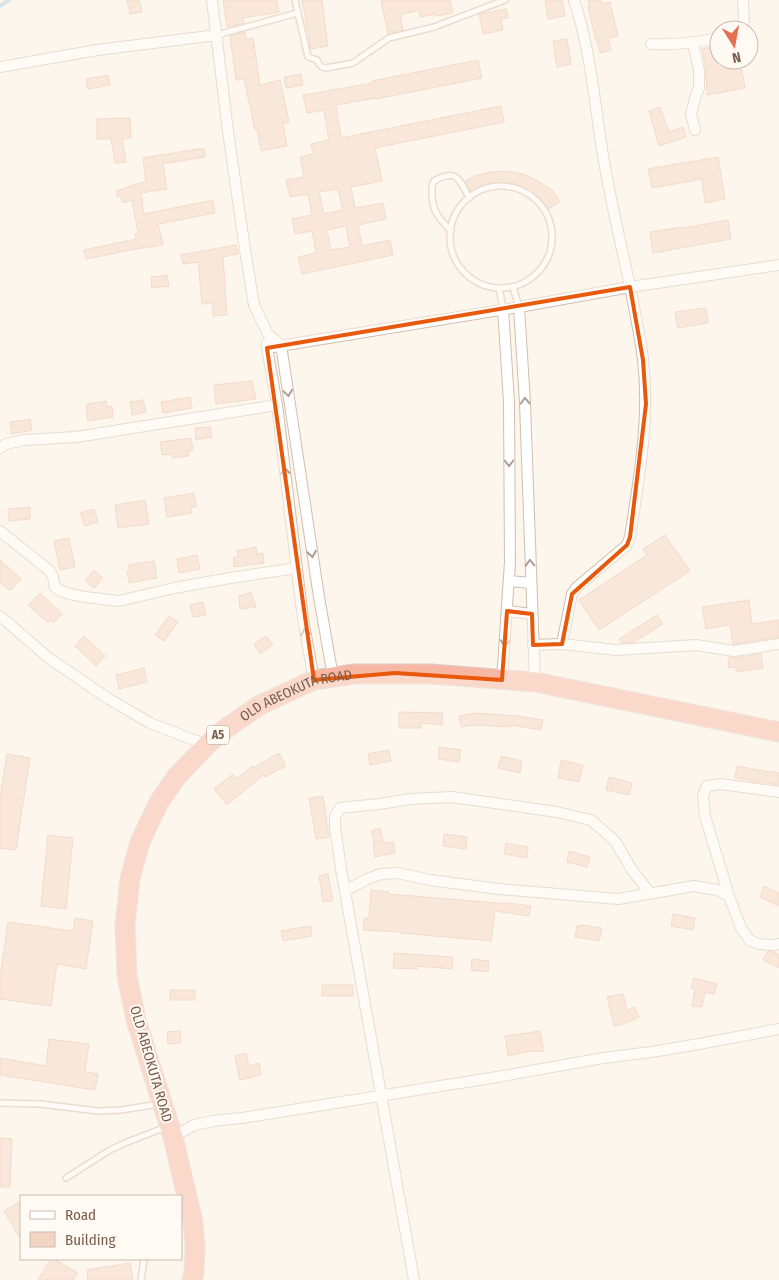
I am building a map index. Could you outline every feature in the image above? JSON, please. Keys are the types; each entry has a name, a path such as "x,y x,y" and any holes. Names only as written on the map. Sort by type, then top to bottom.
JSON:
{"highway":[{"name":"OLD ABEOKUTA ROAD","path":"192,1280 195,1246 192,1222 171,1131 136,1020 127,976 125,925 130,879 140,842 160,802 177,776 225,728 260,705 314,680 354,674 422,674 535,682 779,732"}],"street":[{"path":"212,0 229,140 254,305 268,334 281,345 333,677"},
{"path":"562,644 572,594 577,587 627,545 630,537 642,460 646,404 643,360 630,287 605,168 590,68 574,0"},
{"path":"743,0 744,20"},
{"path":"0,67 97,50 217,35"},
{"path":"651,44 671,45 709,40"},
{"path":"693,43 700,70 699,88 692,114 694,130"},
{"path":"267,348 503,310 630,287 779,265"},
{"path":"519,307 525,403 535,682"},
{"path":"502,680 510,562 509,402 503,310"},
{"path":"268,334 267,348 277,405 303,619 314,680"},
{"path":"0,448 6,444 24,440 76,437 277,405"},
{"path":"0,531 50,571 55,587 61,591 104,600 119,601 174,588 297,568"},
{"path":"509,581 531,583"},
{"path":"507,611 532,614"},
{"path":"0,616 50,659 109,699 150,723 207,745"},
{"path":"533,644 562,644 616,650 696,645 734,651 779,644"},
{"path":"779,792 721,784 707,786 703,796 705,816 729,896 741,928 749,940 760,944 779,944"},
{"path":"414,1280 345,891 335,816 340,808 379,804 410,798 452,797 556,812 591,820 615,841 632,870 650,893"},
{"path":"345,891 381,874 398,873 430,880 571,896 618,899 694,886 717,890 729,896"},
{"path":"171,1131 213,1121 497,1077 603,1058 690,1046 779,1029"}],"lane":[{"path":"295,0 308,57 317,60 323,68 353,63 389,38 434,27 505,0"},
{"path":"217,35 297,13"},
{"path":"451,231 434,209 432,186 434,181 451,174 461,181 469,198"},
{"path":"497,186 512,187 527,192 539,202 547,214 552,229 552,244 548,259 540,271 528,281 513,287 499,288 484,285 470,278 460,267 452,253 450,238 452,223 458,209 469,198 482,190 497,186"},
{"path":"513,287 519,307"},
{"path":"499,288 503,310"},
{"path":"0,1103 40,1104 104,1111 162,1104"},
{"path":"66,1178 110,1150 125,1143 171,1131"},
{"path":"141,1280 144,1260"}],"highlighted area":[{"path":"630,287 643,360 646,404 630,537 627,545 572,594 562,644 533,645 532,614 507,611 502,680 395,673 314,680 267,348"}],"building":[{"path":"127,0 139,0 142,12 130,14"},
{"path":"223,0 277,0 279,12 243,18 244,23 227,27"},
{"path":"302,0 322,0 328,46 311,49"},
{"path":"381,0 450,0 453,13 420,17 419,10 400,15 403,30 388,34"},
{"path":"545,0 562,0 565,16 548,19"},
{"path":"588,0 601,0 602,4 610,2 618,36 608,38 611,50 600,53 588,7 590,7"},
{"path":"506,9 508,18 501,19 503,30 483,34 479,14"},
{"path":"245,32 246,39 253,38 260,85 280,80 289,122 283,123 287,146 261,151 244,79 236,80 230,36"},
{"path":"567,39 571,64 557,67 553,41"},
{"path":"709,48 709,70 742,70 745,88 707,95 706,69 702,49"},
{"path":"478,60 482,78 336,105 341,138 501,106 504,122 375,148 382,181 351,187 355,208 383,203 386,219 358,225 362,246 390,240 393,255 302,274 298,257 316,253 312,231 295,234 292,219 312,215 308,194 290,197 286,180 304,177 300,157 313,154 311,144 329,140 324,110 307,113 303,95 373,83 372,81","holes":["338,189 343,210 324,214 319,192","346,226 350,247 331,250 327,230"]},
{"path":"301,74 303,85 286,88 284,77"},
{"path":"108,75 110,85 88,89 86,79"},
{"path":"660,107 669,132 683,127 686,137 659,146 649,111"},
{"path":"130,118 131,138 122,139 126,162 115,163 111,139 97,139 97,119"},
{"path":"204,148 205,157 163,164 167,189 141,193 144,214 213,200 215,213 158,224 163,245 86,259 84,250 136,239 135,234 138,233 132,200 123,203 120,196 117,197 116,191 146,181 143,158"},
{"path":"718,157 725,199 705,203 702,179 652,188 648,169"},
{"path":"507,171 523,174 538,181 552,190 560,202 548,209 529,191 519,186 501,184 484,187 471,193 465,181 490,172"},
{"path":"728,220 731,239 653,253 650,232"},
{"path":"236,245 238,254 223,257 227,315 213,316 213,303 202,304 198,262 183,264 181,255"},
{"path":"167,275 169,286 152,288 151,277"},
{"path":"706,308 708,323 678,328 675,312"},
{"path":"252,381 256,399 216,404 214,385"},
{"path":"190,397 192,408 163,413 161,402"},
{"path":"143,400 146,412 132,415 130,402"},
{"path":"106,401 107,407 112,406 113,417 88,421 87,404"},
{"path":"30,419 32,430 12,434 10,422"},
{"path":"210,427 212,437 196,440 195,428"},
{"path":"191,438 193,450 188,451 189,456 172,458 172,454 162,455 160,442"},
{"path":"194,493 196,507 191,507 192,513 167,517 164,498"},
{"path":"145,500 149,524 118,528 115,505"},
{"path":"30,507 30,519 9,521 8,509"},
{"path":"94,509 98,522 85,526 80,513"},
{"path":"665,535 690,571 599,630 579,600 647,555 643,549"},
{"path":"69,538 75,567 60,570 54,541"},
{"path":"256,547 257,554 263,553 264,563 234,567 233,558 238,557 237,551"},
{"path":"197,555 200,569 179,573 177,559"},
{"path":"0,560 21,579 10,591 0,582"},
{"path":"154,561 157,578 129,583 128,565"},
{"path":"94,570 103,578 94,588 85,581"},
{"path":"251,592 256,607 240,609 239,596"},
{"path":"40,593 62,614 54,623 51,620 48,623 28,605"},
{"path":"749,600 752,624 779,620 779,637 733,644 730,625 706,629 702,607"},
{"path":"203,602 206,615 193,617 190,605"},
{"path":"657,615 663,624 634,642 622,643 619,639"},
{"path":"169,616 178,622 164,641 155,635"},
{"path":"84,636 105,656 96,666 75,646"},
{"path":"266,636 273,645 260,654 254,644"},
{"path":"761,654 763,668 736,672 736,667 729,668 728,657 735,658"},
{"path":"144,668 147,682 119,689 116,675"},
{"path":"399,712 443,713 442,725 421,723 421,728 399,728"},
{"path":"475,713 543,720 541,730 510,725 510,727 474,725 461,727 459,716"},
{"path":"439,747 461,750 459,762 438,759"},
{"path":"389,750 391,761 370,765 368,754"},
{"path":"279,753 286,766 265,777 264,775 227,805 214,789 233,774 237,779 252,766 253,768"},
{"path":"7,754 30,758 16,850 0,848 0,798"},
{"path":"501,756 522,761 520,773 498,768"},
{"path":"561,760 583,765 579,782 558,778"},
{"path":"737,766 779,773 779,785 735,778"},
{"path":"609,777 632,783 629,795 606,790"},
{"path":"323,796 329,837 316,839 309,798"},
{"path":"380,828 384,843 393,842 395,853 375,857 373,845 375,845 371,831"},
{"path":"444,834 467,837 466,849 443,846"},
{"path":"48,835 73,838 66,909 41,906"},
{"path":"506,843 528,847 527,858 504,854"},
{"path":"569,851 590,857 587,867 567,862"},
{"path":"328,874 333,901 323,902 319,876"},
{"path":"764,886 779,893 779,906 760,897"},
{"path":"371,890 389,892 389,894 531,906 529,916 495,911 491,941 363,930 364,918 369,918"},
{"path":"673,914 695,918 693,930 671,926"},
{"path":"75,918 93,921 86,969 57,964 51,1006 0,999 0,978 8,922 73,931"},
{"path":"311,926 312,936 283,941 281,931"},
{"path":"577,926 602,928 599,941 575,937"},
{"path":"768,951 779,955 779,968 763,960"},
{"path":"394,953 453,957 452,969 417,966 417,969 393,968"},
{"path":"472,959 489,961 488,972 471,970"},
{"path":"694,978 717,984 714,994 705,992 702,1007 692,1006 695,989 691,988"},
{"path":"322,985 353,985 353,996 322,996"},
{"path":"170,990 195,990 195,1000 170,1000"},
{"path":"623,994 627,1011 634,1007 639,1017 624,1024 614,1026 607,997"},
{"path":"180,1031 181,1043 168,1044 167,1032"},
{"path":"540,1031 544,1051 532,1051 508,1056 505,1036"},
{"path":"49,1039 89,1044 85,1072 98,1074 95,1090 0,1075 0,1058 46,1066"},
{"path":"246,1053 249,1066 259,1063 261,1075 240,1080 235,1056"},
{"path":"0,1138 12,1139 10,1187 0,1187"},
{"path":"20,1202 20,1238 4,1211"},
{"path":"50,1260 56,1260 78,1273 73,1280 38,1280"},
{"path":"130,1263 133,1280 88,1280 87,1270"}],"waterway":[{"path":"0,6 9,0"}]}
